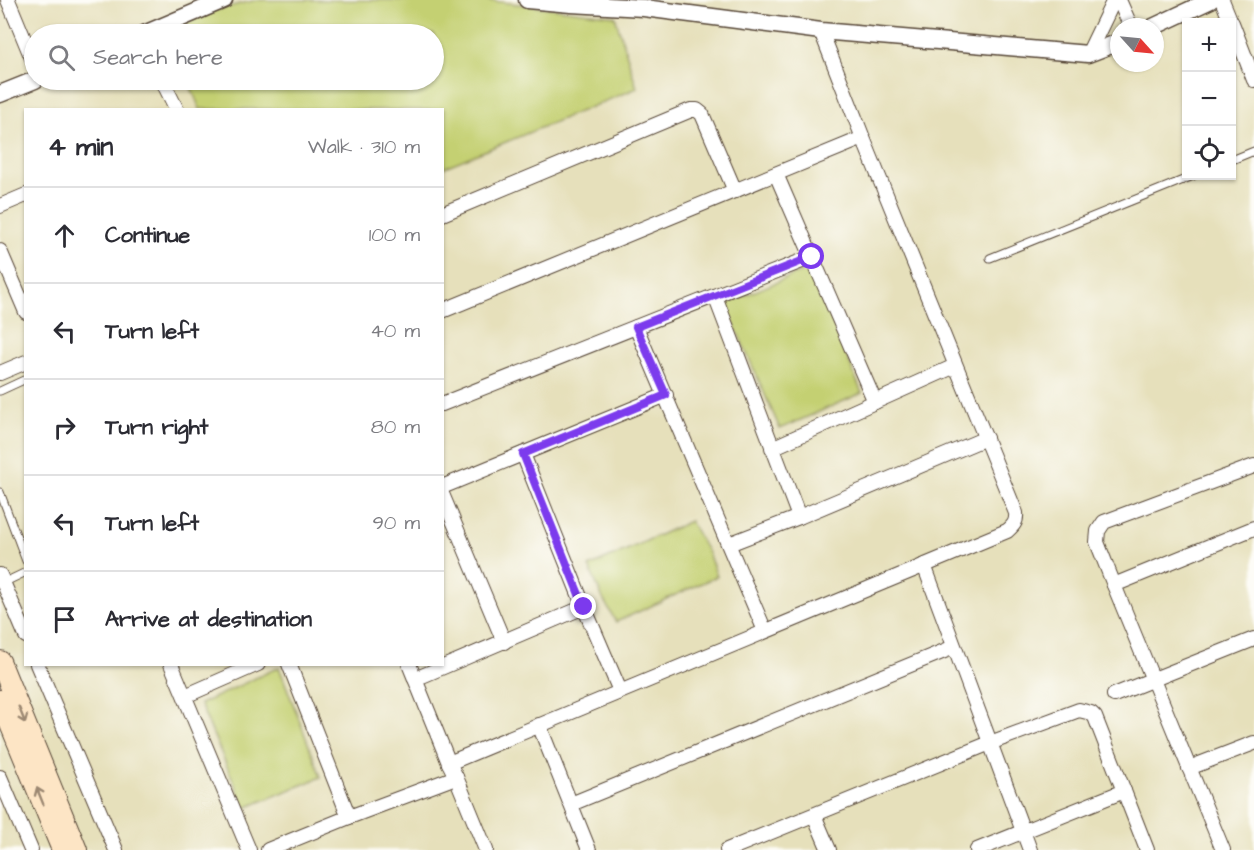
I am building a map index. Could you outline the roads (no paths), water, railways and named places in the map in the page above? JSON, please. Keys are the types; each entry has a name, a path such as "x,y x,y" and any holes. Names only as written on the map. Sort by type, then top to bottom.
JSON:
{"main road":[{"path":"0,661 77,850"},
{"path":"0,700 62,850"}],"street":[{"path":"8,0 24,39"},
{"path":"168,24 224,0"},
{"path":"532,0 644,4 821,31 1088,54 1110,45"},
{"path":"1088,54 1114,0"},
{"path":"1119,0 1127,18"},
{"path":"1164,22 1211,0"},
{"path":"1222,0 1229,18"},
{"path":"448,763 1013,527 1016,513 821,31"},
{"path":"1236,35 1254,80"},
{"path":"0,94 24,84"},
{"path":"167,90 176,108"},
{"path":"444,213 691,110 697,110 702,114 735,191"},
{"path":"444,310 863,138"},
{"path":"776,174 875,402"},
{"path":"0,206 24,196"},
{"path":"0,251 24,307"},
{"path":"444,403 812,257"},
{"path":"715,296 799,517"},
{"path":"636,327 765,631"},
{"path":"0,373 24,363"},
{"path":"772,448 955,366"},
{"path":"444,486 666,395"},
{"path":"729,544 986,438"},
{"path":"523,454 620,691"},
{"path":"1223,850 1097,542 1098,531 1104,522 1254,466"},
{"path":"444,499 504,642"},
{"path":"1114,585 1254,528"},
{"path":"924,565 1030,850"},
{"path":"2,579 24,631"},
{"path":"415,679 584,607"},
{"path":"1114,695 1254,639"},
{"path":"571,804 954,647"},
{"path":"38,666 116,850"},
{"path":"172,666 249,850"},
{"path":"185,696 253,666"},
{"path":"290,666 349,817"},
{"path":"410,666 448,763 486,850"},
{"path":"728,850 990,743 1079,710 1095,717 1147,850"},
{"path":"539,725 589,850"},
{"path":"1189,768 1254,743"},
{"path":"0,777 31,850"},
{"path":"268,850 456,777"},
{"path":"977,850 1124,791"},
{"path":"814,815 829,850"}],"lane":[{"path":"1236,158 1254,150"},
{"path":"990,258 1183,180"},
{"path":"0,391 24,380"},
{"path":"0,492 24,556"},
{"path":"2,579 24,573"}]}
